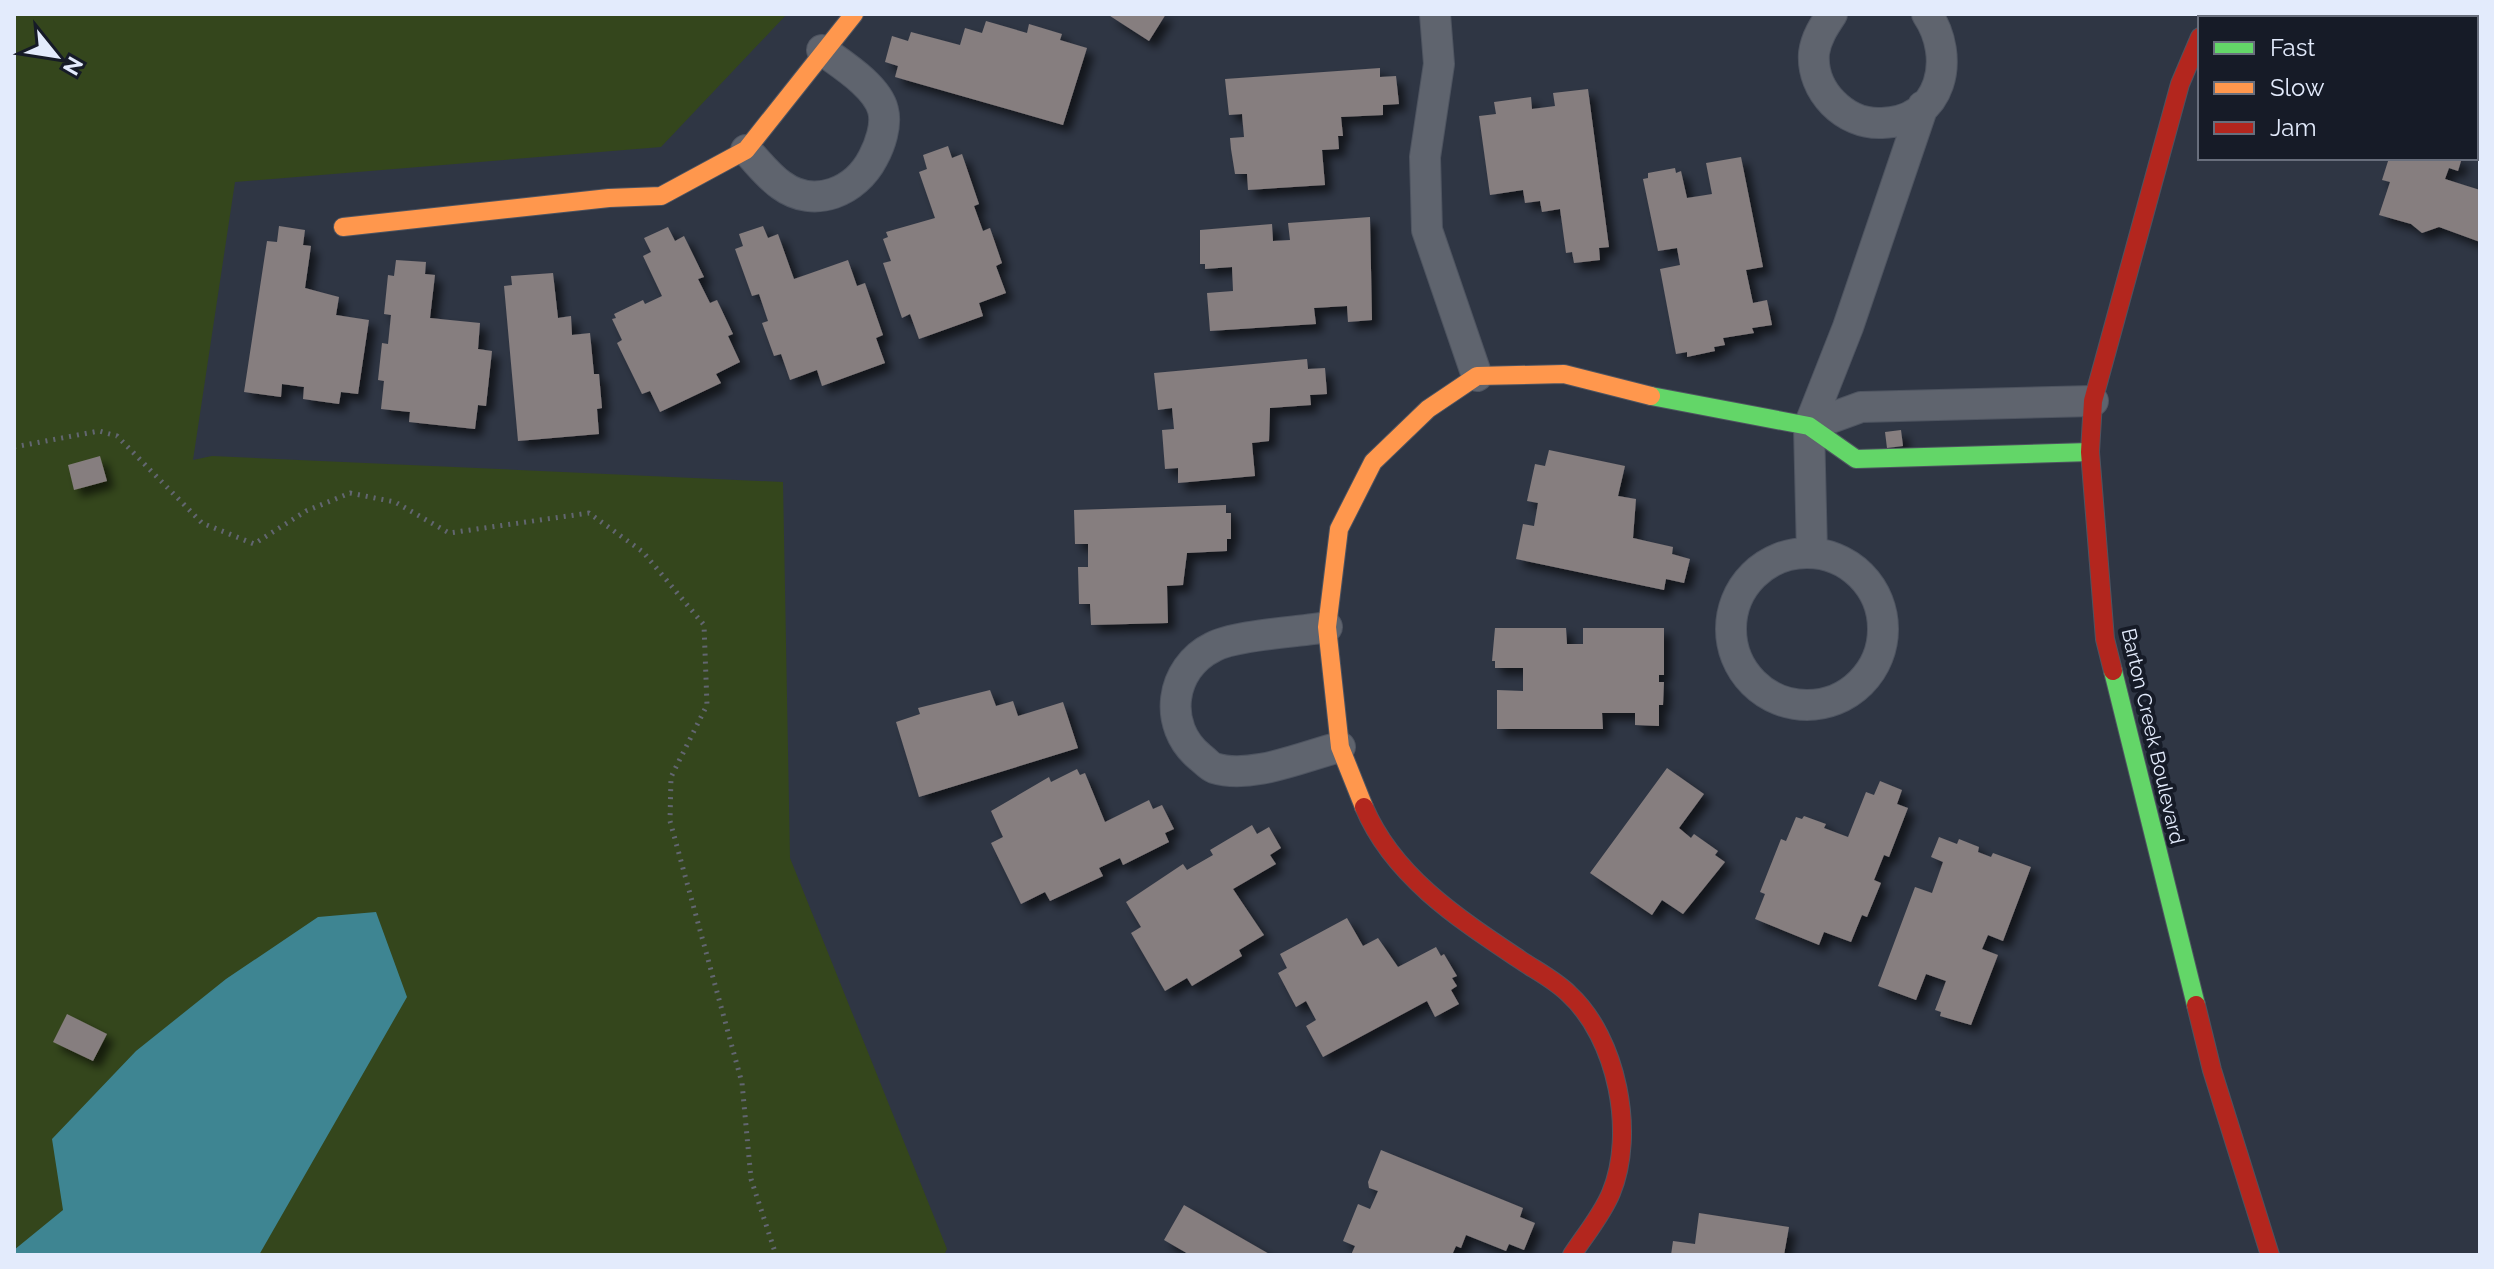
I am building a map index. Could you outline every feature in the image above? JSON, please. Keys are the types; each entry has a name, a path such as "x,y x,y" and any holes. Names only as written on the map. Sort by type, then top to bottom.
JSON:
{"street":[{"path":"343,227 609,198 661,196 746,150 822,50 854,14"},
{"path":"1435,14 1439,64 1425,157 1427,230 1477,376"},
{"path":"1832,14 1820,32 1814,53 1816,75 1833,103 1861,121 1883,123 1905,118 1923,106 1936,90 1943,71 1944,50 1938,30 1927,14"},
{"name":"Barton Creek Boulevard","path":"2198,42 2180,84 2093,401 2090,452 2105,639 2212,1070 2270,1255"},
{"path":"746,150 782,186 809,196 837,195 865,175 881,143 883,110 861,78 822,50"},
{"path":"1812,553 1809,426 1848,327 1923,106"},
{"path":"1572,1255 1611,1194 1621,1158 1621,1106 1607,1048 1570,994 1447,911 1407,871 1373,828 1340,747 1327,627 1339,529 1373,462 1428,409 1477,376 1564,374 1672,401 1809,426 1856,459 2090,452"},
{"path":"1809,426 1861,407 2093,401"},
{"path":"1931,403 1932,459"},
{"path":"1812,553 1837,559 1859,573 1875,595 1883,620 1881,647 1871,671 1853,691 1829,703 1803,706 1777,700 1757,688 1741,669 1732,648 1730,624 1736,601 1748,580 1766,564 1788,555 1812,553"},
{"path":"1327,627 1215,645 1191,661 1177,687 1174,718 1190,749 1213,768 1247,770 1340,747"}],"path":[{"path":"14,447 99,431 117,436 202,523 254,544 306,511 350,493 395,502 449,533 589,513 643,552 704,625 707,705 671,777 670,821 742,1083 751,1179 776,1255"}],"green space":[{"path":"14,14 787,14 661,147 235,182 193,460 212,456 783,482 790,858 947,1249 944,1255 14,1255"}],"water":[{"path":"376,912 407,997 259,1255 14,1255 14,1250 63,1210 52,1139 136,1051 226,979 318,917"}],"building":[{"path":"1107,14 1166,14 1149,41"},
{"path":"986,21 1027,33 1029,24 1062,34 1060,40 1087,48 1063,125 895,77 898,66 885,62 892,36 908,41 911,32 960,45 965,28 982,33"},
{"path":"1380,68 1380,77 1396,76 1399,104 1383,105 1383,115 1341,117 1343,136 1338,136 1339,149 1322,150 1325,185 1248,190 1247,174 1235,174 1230,138 1244,137 1242,114 1229,115 1225,79"},
{"path":"2478,82 2480,82 2478,140"},
{"path":"1588,89 1609,247 1599,248 1600,260 1574,263 1572,252 1566,253 1560,209 1542,212 1540,201 1525,203 1523,190 1490,195 1479,116 1496,114 1494,102 1531,97 1532,109 1555,106 1553,93"},
{"path":"948,146 952,158 962,154 979,204 974,206 983,231 990,228 1002,263 996,266 1006,293 979,303 983,316 919,339 910,314 902,318 883,263 891,261 883,239 888,237 886,232 935,218 919,172 927,169 923,155"},
{"path":"1741,157 1763,267 1746,270 1753,303 1767,300 1772,325 1752,328 1754,333 1723,338 1725,345 1714,347 1715,351 1687,357 1687,352 1676,354 1660,269 1680,265 1677,248 1658,251 1643,179 1648,178 1648,173 1675,168 1676,173 1681,171 1687,198 1712,194 1706,163"},
{"path":"2388,160 2461,160 2458,171 2449,168 2445,179 2480,190 2480,242 2439,227 2422,233 2411,224 2379,215 2390,182 2382,180"},
{"path":"1370,217 1372,320 1348,322 1347,306 1314,308 1316,324 1210,331 1207,293 1233,291 1232,267 1205,269 1205,264 1200,264 1200,230 1272,224 1273,241 1290,240 1288,223"},
{"path":"279,226 305,230 303,245 311,246 305,288 339,297 336,315 369,320 358,394 341,392 339,404 303,399 304,387 282,384 281,397 244,392 267,241 277,242"},
{"path":"763,226 768,238 778,234 794,279 848,260 857,286 865,283 883,335 876,338 885,363 822,386 817,370 790,380 781,354 774,356 762,323 768,321 759,294 752,296 735,249 743,246 739,234"},
{"path":"668,227 675,241 684,236 704,277 698,279 710,303 717,300 733,334 728,336 740,362 716,374 721,383 660,412 650,391 642,394 617,343 622,340 612,319 616,318 614,314 643,300 645,304 662,296 643,256 651,252 644,238"},
{"path":"396,260 426,262 425,274 435,275 430,318 480,323 478,349 492,351 486,406 478,405 475,429 409,422 410,412 381,409 384,381 378,380 382,343 388,344 391,315 384,314 388,275 394,276"},
{"path":"553,273 558,318 571,316 572,335 590,333 594,374 599,374 602,408 597,409 599,434 518,441 504,286 512,285 511,276"},
{"path":"1307,359 1308,369 1325,368 1327,394 1310,395 1311,405 1270,408 1269,441 1252,443 1255,476 1178,483 1178,468 1165,469 1162,430 1174,429 1172,408 1158,410 1154,373"},
{"path":"1901,430 1903,446 1887,448 1885,432"},
{"path":"1549,450 1625,466 1618,496 1636,499 1633,538 1673,547 1672,554 1690,559 1684,583 1666,579 1664,590 1516,559 1523,524 1534,526 1538,503 1527,501 1535,464 1545,466"},
{"path":"100,456 107,481 74,490 68,465"},
{"path":"1226,505 1226,513 1231,513 1231,539 1227,539 1227,551 1187,553 1183,585 1167,586 1168,623 1091,625 1090,604 1079,604 1078,567 1088,567 1088,544 1075,544 1074,510"},
{"path":"1495,628 1566,628 1567,644 1583,644 1583,628 1664,628 1664,675 1659,675 1659,682 1664,682 1663,705 1659,705 1659,726 1635,725 1635,713 1602,713 1603,729 1497,729 1497,690 1523,691 1523,668 1495,668 1495,661 1492,661"},
{"path":"990,690 996,706 1013,701 1018,716 1063,702 1078,748 919,797 896,722 920,714 918,708"},
{"path":"1667,768 1704,794 1679,828 1691,838 1694,834 1718,851 1715,855 1725,862 1683,914 1662,900 1652,915 1590,873"},
{"path":"1077,769 1080,775 1085,773 1105,822 1149,800 1153,809 1162,805 1174,829 1165,833 1169,842 1123,865 1120,858 1099,868 1103,876 1050,901 1045,892 1021,904 991,843 1003,837 991,811 1049,777 1051,782"},
{"path":"1880,781 1902,790 1897,804 1908,808 1889,857 1884,855 1874,880 1881,883 1867,917 1862,915 1851,942 1824,932 1819,945 1755,919 1765,894 1760,892 1781,839 1786,841 1796,817 1802,819 1804,816 1826,824 1824,828 1848,837 1866,792 1874,795"},
{"path":"1252,825 1257,834 1269,827 1281,848 1270,855 1276,864 1233,889 1264,935 1239,950 1242,956 1192,986 1187,978 1165,991 1131,933 1141,927 1126,902 1183,864 1187,870 1213,855 1210,850"},
{"path":"1939,837 1957,844 1959,839 1979,847 1978,852 1991,857 1993,853 2031,867 2003,941 1988,935 1982,949 1998,955 1971,1025 1940,1016 1941,1012 1935,1010 1946,981 1926,974 1916,1000 1878,986 1915,887 1932,893 1943,862 1931,857"},
{"path":"1347,918 1363,946 1378,938 1398,967 1436,947 1457,976 1452,978 1457,986 1451,990 1459,1004 1435,1017 1427,1001 1323,1057 1306,1026 1316,1020 1306,1001 1296,1007 1278,973 1287,968 1280,954"},
{"path":"67,1014 107,1034 93,1061 53,1042"},
{"path":"1381,1150 1523,1208 1520,1217 1535,1223 1524,1250 1509,1244 1506,1251 1466,1235 1461,1248 1456,1246 1452,1255 1351,1255 1355,1246 1343,1241 1358,1204 1370,1209 1378,1191 1369,1188 1368,1182"},
{"path":"1184,1205 1271,1255 1190,1255 1164,1240"},
{"path":"1699,1213 1789,1227 1784,1255 1671,1255 1673,1241 1695,1244"}],"traffic: fast":[{"path":"1651,396 1809,426 1856,459 2090,452"},
{"path":"2113,671 2196,1005"}],"traffic: slow":[{"path":"343,227 609,198 661,196 746,150 854,14"},
{"path":"1364,807 1340,747 1327,627 1339,529 1373,462 1428,409 1477,376 1564,374 1651,396"}],"traffic: jam":[{"path":"2113,671 2105,639 2090,452 2093,401 2180,84 2198,42"},
{"path":"1364,807 1377,832 1410,875 1451,912 1563,989 1586,1013 1599,1035 1617,1088 1622,1143 1611,1193 1572,1255"},
{"path":"2196,1005 2212,1070 2270,1255"}]}
